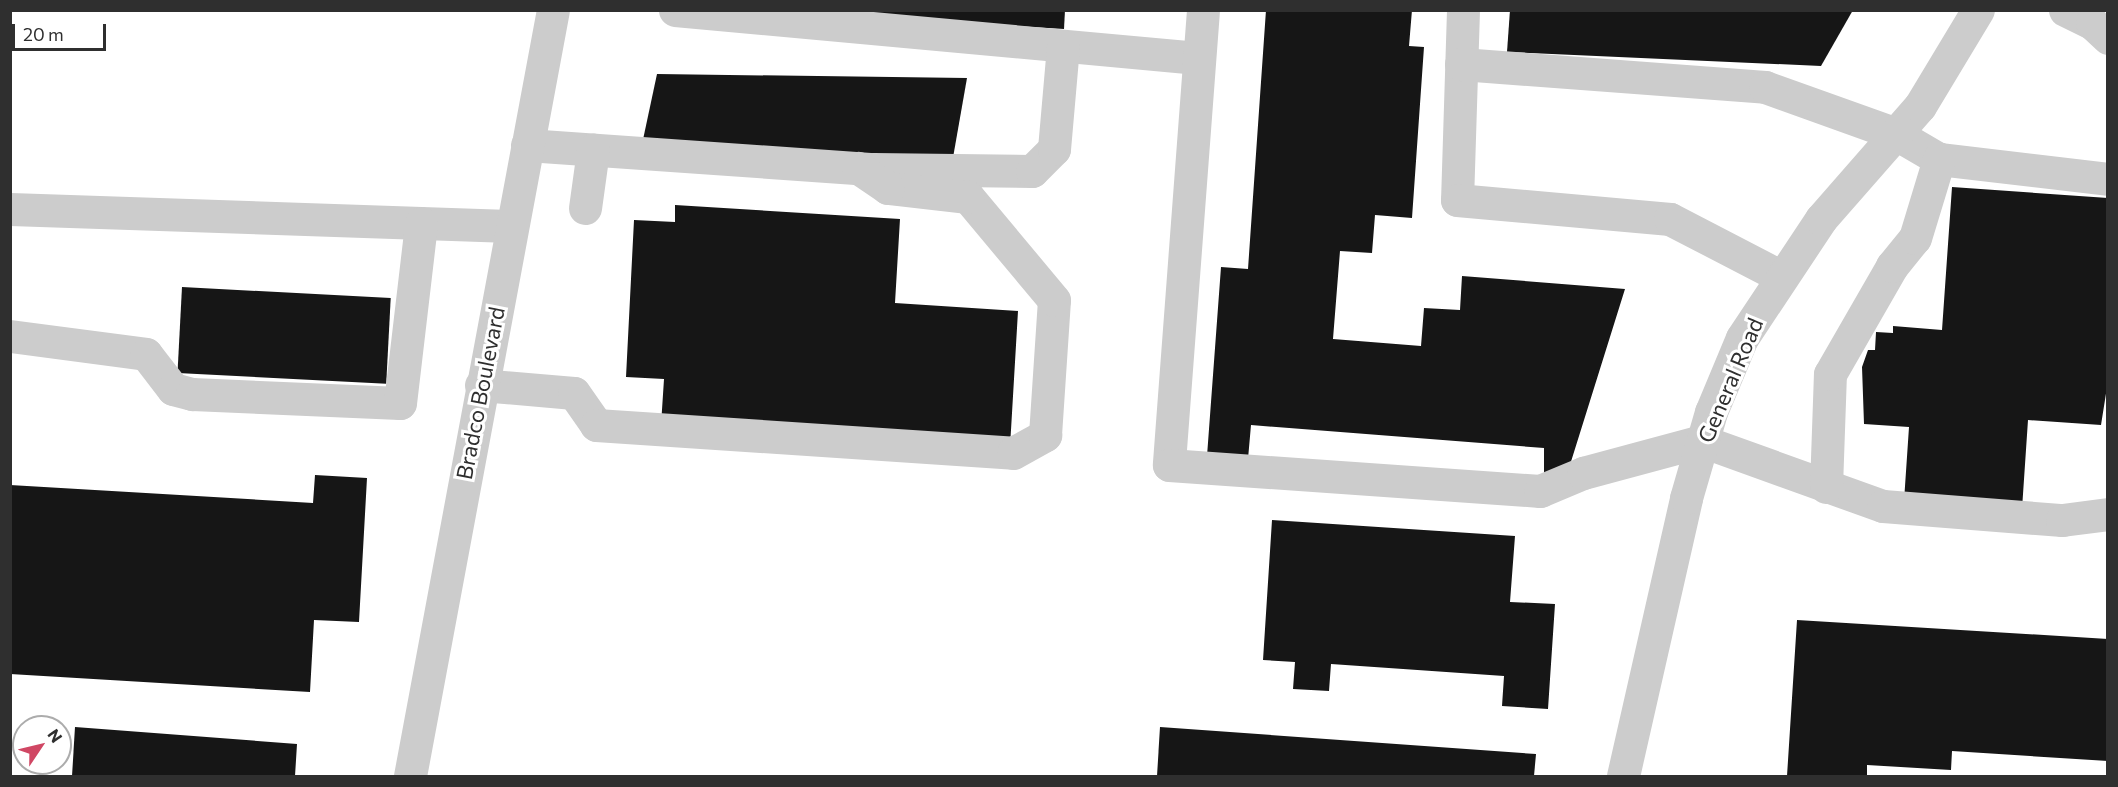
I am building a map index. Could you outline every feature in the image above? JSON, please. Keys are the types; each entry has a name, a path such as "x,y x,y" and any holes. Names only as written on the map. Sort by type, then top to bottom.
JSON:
{"street":[{"name":"Bradco Boulevard","path":"410,777 552,10"},
{"path":"675,10 1198,58"},
{"path":"1203,10 1168,465 1540,491 1583,473 1702,441 1883,506 2062,520 2108,514"},
{"path":"1463,10 1457,200 1670,219 1780,276"},
{"name":"General Road","path":"1623,777 1702,441 1742,338 1780,276 1821,219 1896,134 1931,89 1978,10"},
{"path":"2065,10 2092,23 2108,38"},
{"path":"527,145 858,168 1032,171 1054,149 1063,46"},
{"path":"1461,64 1765,87 1896,134 1939,159 2108,179"},
{"path":"585,208 593,150"},
{"path":"1826,487 1830,374 1892,266 1916,238 1939,159"},
{"path":"481,386 574,393 596,425 1013,453 1045,435 1054,300 968,197 888,188 858,168"},
{"path":"10,209 512,226"},
{"path":"10,336 146,354 173,389 192,394 400,403 421,223"}],"building":[{"path":"757,10 1065,10 1064,29"},
{"path":"1266,10 1412,10 1409,46 1424,47 1412,218 1375,215 1372,253 1340,251 1333,339 1421,346 1424,308 1460,310 1462,276 1625,289 1569,468 1544,474 1544,448 1251,425 1248,459 1207,456 1221,267 1248,269"},
{"path":"1510,10 1853,10 1821,66 1507,52"},
{"path":"657,74 967,78 951,169 641,149"},
{"path":"1952,187 2108,198 2108,381 2101,425 2028,420 2022,509 1904,501 1909,427 1864,424 1862,367 1868,350 1875,350 1876,332 1893,333 1893,326 1942,330"},
{"path":"675,205 900,219 895,303 1018,311 1010,447 661,425 664,379 626,377 634,220 675,222"},
{"path":"182,287 391,298 386,384 177,373"},
{"path":"315,475 367,478 359,622 314,620 310,692 10,674 10,485 313,503"},
{"path":"1272,520 1515,536 1510,602 1555,604 1548,709 1502,706 1504,676 1331,664 1329,691 1293,689 1295,662 1263,660"},
{"path":"1797,620 2108,639 2108,761 1952,751 1951,770 1867,765 1867,776 1787,776"},
{"path":"75,727 297,744 295,776 72,776"},
{"path":"1160,727 1536,754 1534,776 1157,776"}]}
